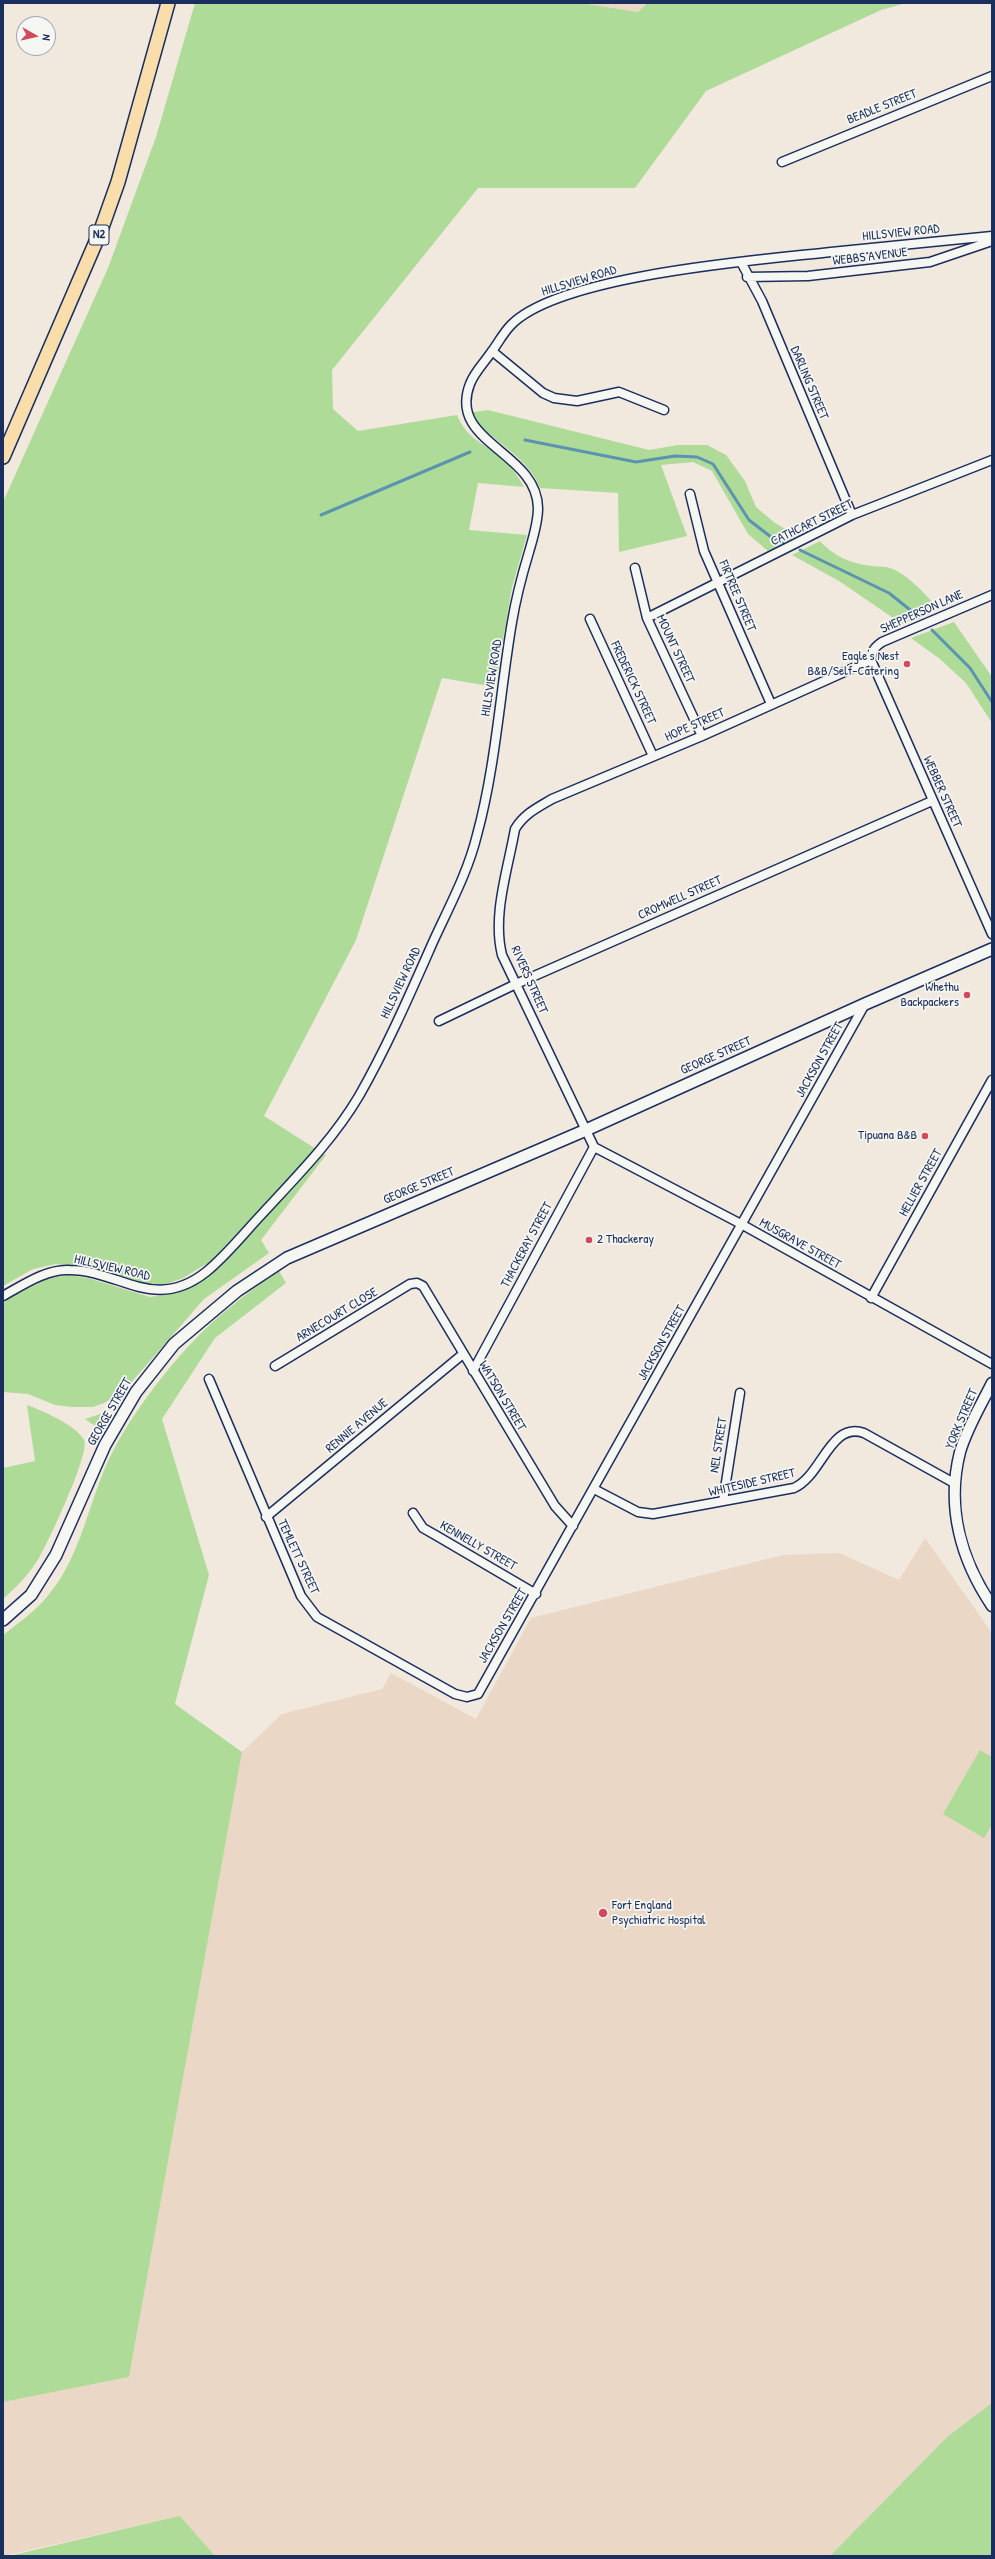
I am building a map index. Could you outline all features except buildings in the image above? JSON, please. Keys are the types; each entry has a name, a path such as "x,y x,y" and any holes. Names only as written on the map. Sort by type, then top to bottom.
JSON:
{"highway":[{"name":"N2","path":"3,457 101,230 118,182 168,3"}],"main road":[{"name":"GEORGE STREET","path":"3,1620 31,1595 56,1555 105,1445 136,1392 174,1344 207,1314 287,1258 586,1130 865,1004 992,949"}],"street":[{"name":"BEADLE STREET","path":"782,162 992,76"},
{"name":"HILLSVIEW ROAD","path":"3,1296 53,1271 85,1271 124,1284 160,1291 189,1282 207,1271 291,1183 338,1126 358,1096 427,955 470,861 476,840 488,780 516,603 537,522 538,506 536,492 520,467 481,435 467,416 466,406 470,385 511,325 532,310 553,300 631,279 740,262 992,236"},
{"name":"WEBBS AVENUE","path":"747,277 808,276 930,262 992,241"},
{"name":"DARLING STREET","path":"740,262 747,277 762,301 852,516"},
{"path":"492,351 543,393 554,398 577,401 619,392 664,410"},
{"name":"CATHCART STREET","path":"647,618 852,516 992,460"},
{"name":"FIRTREE STREET","path":"690,494 704,552 771,704"},
{"name":"MOUNT STREET","path":"635,568 647,618 702,736"},
{"name":"SHEPPERSON LANE","path":"871,660 872,650 882,642 992,594"},
{"name":"FREDERICK STREET","path":"590,619 653,756"},
{"name":"HOPE STREET","path":"530,812 552,799 702,736 871,660"},
{"name":"WEBBER STREET","path":"871,660 992,934"},
{"name":"CROMWELL STREET","path":"439,1021 516,984 932,801"},
{"name":"RIVERS STREET","path":"530,812 520,820 514,829 499,919 498,938 502,955 586,1130"},
{"name":"JACKSON STREET","path":"478,1694 536,1594 865,1004"},
{"name":"HELLIER STREET","path":"871,1298 992,1080"},
{"path":"586,1130 594,1147"},
{"name":"MUSGRAVE STREET","path":"594,1147 741,1224 871,1298 992,1364"},
{"name":"THACKERAY STREET","path":"473,1371 594,1147"},
{"name":"WATSON STREET","path":"410,1284 417,1283 428,1292 462,1354 555,1506 573,1526"},
{"name":"ARNECOURT CLOSE","path":"275,1366 410,1284"},
{"name":"RENNIE AVENUE","path":"266,1517 462,1354"},
{"name":"TEMLETT STREET","path":"209,1380 266,1517 301,1596 317,1617 455,1694 467,1697 478,1694"},
{"name":"YORK STREET","path":"992,1383 960,1451 954,1483 955,1514 964,1554 976,1580 992,1604"},
{"name":"NEL STREET","path":"724,1502 740,1393"},
{"name":"WHITESIDE STREET","path":"594,1489 638,1512 653,1514 724,1502 802,1485 810,1478 836,1439 843,1432 852,1430 864,1433 954,1483"},
{"name":"KENNELLY STREET","path":"413,1513 423,1528 536,1594"}],"shaded area":[{"path":"581,3 647,3 638,12"},
{"name":"Fort England Psychiatric Hospital","path":"925,1538 992,1633 992,2405 947,2437 830,2556 215,2556 179,2516 3,2556 3,2402 129,2377 242,1752 282,1714 382,1689 391,1673 476,1719 531,1618 783,1555 839,1553 899,1580"}],"green space":[{"path":"195,3 581,3 638,12 647,3 906,3 881,10 706,91 635,188 478,188 332,370 333,409 358,431 457,415 465,430 505,461 514,471 524,487 478,483 469,530 527,535 512,587 495,687 442,678 356,940 264,1116 316,1149 211,1261 183,1278 164,1285 149,1285 121,1278 96,1269 56,1264 33,1269 3,1286 3,502 108,268 156,137"},
{"path":"488,410 649,450 678,445 707,445 726,455 745,481 756,507 775,523 797,536 768,551 748,534 712,471 693,462 661,465 687,536 619,552 618,493 540,488 534,476 526,466 487,432 469,413"},
{"path":"820,541 837,555 850,561 865,565 888,567 903,575 916,585 937,608 902,624 839,581 792,555"},
{"path":"954,622 992,677 992,723 966,683 940,659 911,638"},
{"path":"322,1153 326,1155 261,1240 269,1253 204,1299 122,1393 93,1407 73,1407 55,1405 28,1394 3,1392 3,1301 47,1279 67,1275 88,1278 150,1297 162,1295 193,1285"},
{"path":"279,1271 286,1283 215,1338 162,1419 209,1575 175,1704 242,1752 129,2377 3,2402 3,1635 40,1605 61,1578 78,1544 103,1472 111,1455 121,1436 147,1396 195,1339 240,1299"},
{"path":"27,1405 58,1419 74,1429 84,1440 84,1448 68,1498 44,1549 27,1575 3,1599 3,1468 35,1461"},
{"path":"109,1411 100,1429 85,1419"},
{"path":"980,1750 992,1757 992,1825 984,1838 943,1814"},
{"path":"992,2403 992,2556 830,2556 947,2437"},
{"path":"179,2516 215,2556 9,2556"}],"waterway":[{"path":"525,440 636,462 675,456 697,457 713,464 749,520 771,537 783,543"},
{"path":"321,515 470,452"},
{"path":"800,550 889,593 919,617"},
{"path":"932,630 970,668 992,702"}],"place":[{"name":"Eagle's Nest B&B/Self-Catering","path":"907,664"},
{"name":"Whethu Backpackers","path":"967,995"},
{"name":"Tipuana B&B","path":"925,1136"},
{"name":"2 Thackeray","path":"589,1240"},
{"name":"Fort England Psychiatric Hospital","path":"603,1913"}]}
